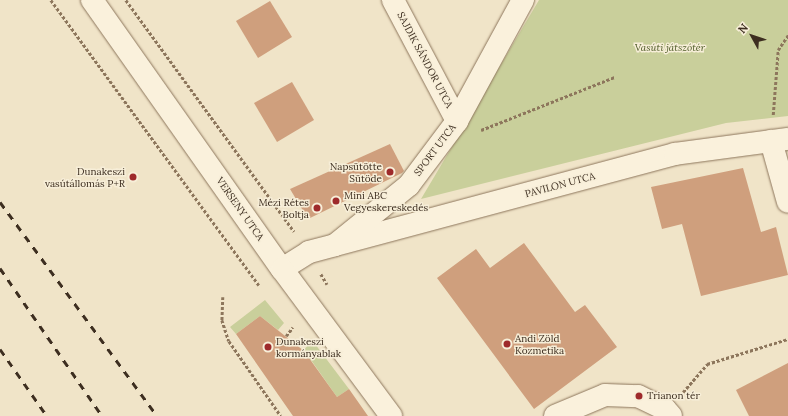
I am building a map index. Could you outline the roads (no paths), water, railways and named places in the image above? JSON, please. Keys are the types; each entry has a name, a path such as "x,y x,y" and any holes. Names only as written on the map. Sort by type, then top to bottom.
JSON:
{"street":[{"name":"VERSENY UTCA","path":"92,0 282,269 391,416"},
{"name":"SAJDIK SÁNDOR UTCA","path":"393,0 457,121"},
{"name":"SPORT UTCA","path":"282,269 309,252 335,245 409,185 457,121 523,0"},
{"name":"PAVILON UTCA","path":"335,245 675,154 779,140"},
{"path":"779,140 788,202"},
{"path":"555,416 605,395 638,396 668,412"}],"railway":[{"path":"0,202 157,416"},
{"path":"0,268 102,416"},
{"path":"0,349 47,416"}],"place":[{"name":"Napsütötte Sütöde","path":"390,172"},
{"name":"Dunakeszi vasútállomás P+R","path":"133,177"},
{"name":"Mini ABC Vegyeskereskedés","path":"336,201"},
{"name":"Mézi Rétes Boltja","path":"317,208"},
{"name":"Andi Zöld Kozmetika","path":"507,344"},
{"name":"Dunakeszi kormányablak","path":"268,347"},
{"name":"Trianon tér","path":"639,396"}],"park label":[{"name":"Vasúti játszótér","path":"670,48"}]}
